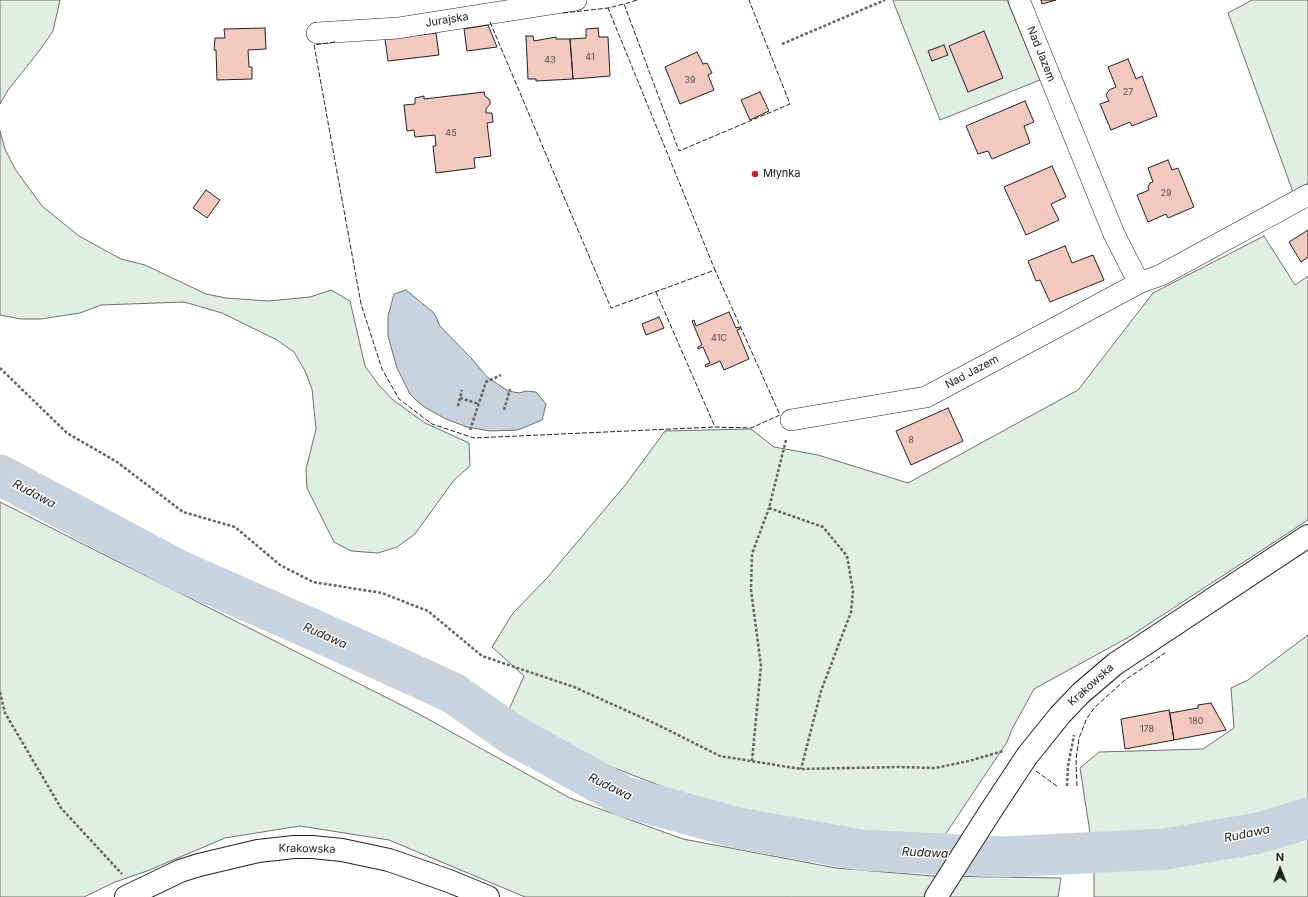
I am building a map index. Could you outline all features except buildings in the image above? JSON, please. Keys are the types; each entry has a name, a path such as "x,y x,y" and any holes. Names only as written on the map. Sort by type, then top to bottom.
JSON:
{"street":[{"name":"Jurajska","path":"318,33 398,28 576,0"},
{"name":"Nad Jazem","path":"1019,0 1114,234 1139,283"},
{"name":"Nad Jazem","path":"791,420 926,397 1139,283 1161,275 1308,195"},
{"name":"Krakowska","path":"936,897 1027,756 1065,709 1081,693 1115,664 1308,536"},
{"name":"Krakowska","path":"131,894 180,872 225,857 276,848 312,847 349,851 388,860 449,881 488,897"}],"path":[{"path":"782,44 885,0"},
{"path":"0,368 67,433 117,462 183,512 235,527 280,565 313,582 382,593 428,611 482,656 574,687 654,723 720,756 801,770 899,767 935,768 969,761 1004,750 1027,756"},
{"path":"470,430 486,382 501,375"},
{"path":"504,410 510,389"},
{"path":"458,406 462,390"},
{"path":"460,398 479,404"},
{"path":"752,761 761,666 751,590 752,554 769,508 791,420"},
{"path":"769,508 823,527 848,556 853,591 851,612 821,691 801,770"},
{"path":"0,692 6,713 61,808 127,880 131,894"}],"green space":[{"path":"0,0 60,0 53,31 8,90 0,104"},
{"path":"1007,0 1040,80 940,120 893,1"},
{"path":"1252,0 1308,0 1308,183 1293,192 1228,13"},
{"path":"0,131 5,149 15,169 42,206 79,236 121,259 145,265 206,294 226,298 268,301 310,297 331,290 350,301 365,366 378,384 393,400 425,423 469,443 470,466 454,480 415,534 397,547 378,553 351,551 334,542 307,488 306,469 316,429 312,389 305,371 294,352 277,340 222,313 184,302 101,305 80,313 41,319 21,319 0,315"},
{"path":"1264,236 1295,285 1308,276 1308,520 1129,637 1034,689 1012,729 1007,742 939,844 828,832 720,809 581,755 507,714 524,676 492,647 513,613 547,578 626,484 665,431 751,429 774,447 818,455 908,483 1078,390 1153,293"},
{"path":"0,502 419,714 570,798 683,839 836,868 933,876 1061,878 1058,897 525,897 389,840 300,826 225,838 147,871 115,882 84,897 0,897"},
{"path":"1308,635 1308,834 1209,860 1264,848 1308,835 1308,897 1094,897 1094,873 1091,839 1080,768 1099,752 1203,749 1234,728 1231,688 1248,680"}],"shaded area":[{"path":"406,290 434,313 440,326 487,377 508,391 519,393 526,391 536,392 546,404 542,420 518,430 490,431 467,427 446,419 418,402 410,394 397,368 388,336 388,316 394,294"}],"waterway":[{"name":"Rudawa","path":"0,475 180,571 453,693 511,734 625,797 738,828 860,850 1002,857 1165,849 1259,833 1308,818"}],"fence":[{"path":"637,0 624,4 679,151 790,104 749,0"},
{"path":"563,13 608,8 624,4"},
{"path":"490,22 611,308 715,270 608,8"},
{"path":"335,42 314,45 361,304 382,369 399,399 432,424 474,438 715,427"},
{"path":"656,292 715,427 751,428 780,415 715,270"},
{"path":"1077,786 1076,760 1079,738 1087,718 1095,707 1125,680 1165,653"},
{"path":"1036,771 1058,787"}],"place":[{"name":"Młynka","path":"755,174"}]}
